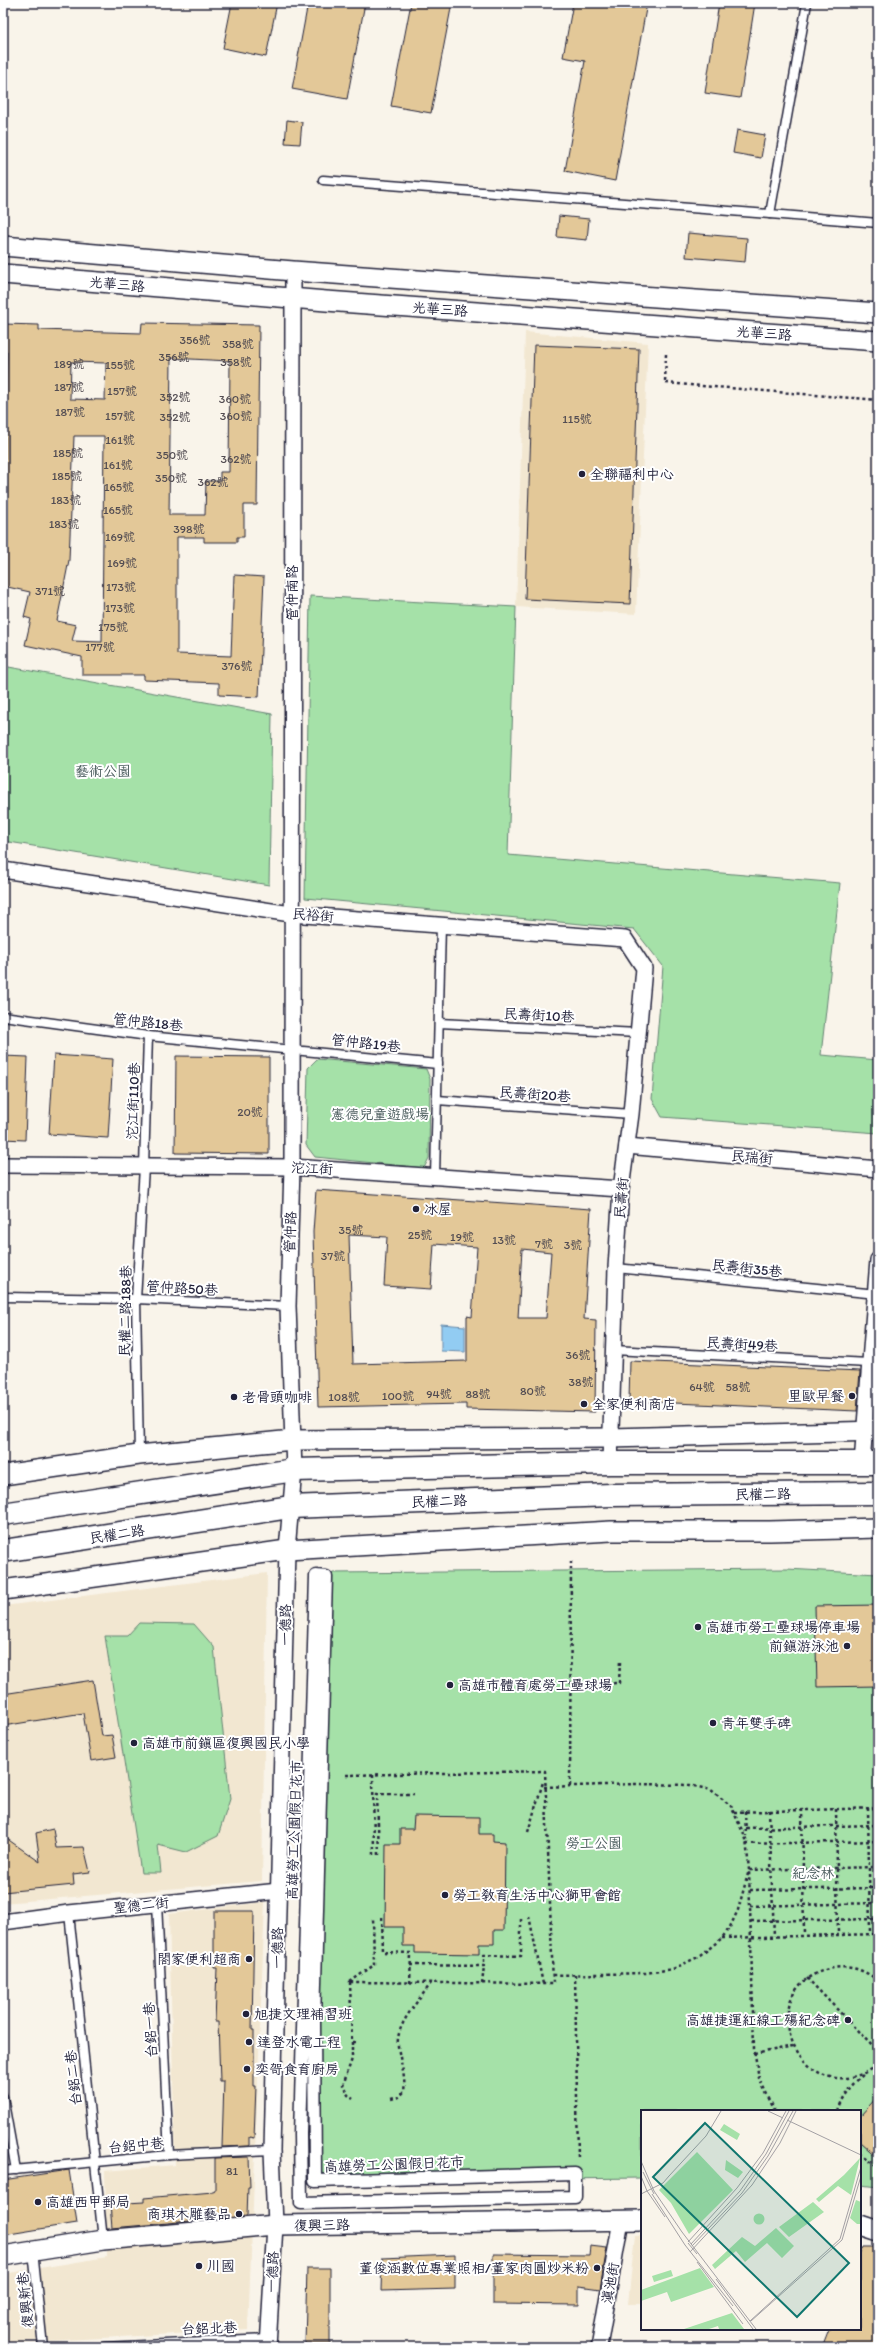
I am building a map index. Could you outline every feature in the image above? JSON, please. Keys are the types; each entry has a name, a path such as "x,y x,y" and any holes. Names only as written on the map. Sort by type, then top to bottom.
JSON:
{"main road":[{"path":"3,1514 294,1470 610,1463 870,1463"},
{"name":"民權二路","path":"3,1551 290,1507 611,1495 878,1493"}],"street":[{"name":"光華三路","path":"3,246 293,271 878,313"},
{"name":"管仲南路","path":"291,914 293,271"},
{"name":"光華三路","path":"3,274 292,298 878,341"},
{"name":"民裕街","path":"3,870 291,914 625,939"},
{"name":"管仲路","path":"287,1550 294,1470 288,1306 292,1167 291,914"},
{"name":"民壽街","path":"610,1463 616,1268 621,1189 631,1114 644,968 625,939"},
{"name":"民瑞街","path":"627,1146 878,1169"},
{"name":"沱江街","path":"3,1165 292,1167 621,1189"},
{"path":"870,1463 872,1431 869,1363 877,1294 878,1260"},
{"path":"3,1474 139,1455 293,1440 611,1438 872,1431"},
{"path":"3,1590 287,1550 611,1531 770,1531 878,1528"},
{"name":"一德路","path":"268,2343 275,2225 272,2150 287,1550"},
{"name":"高雄勞工公園假日花市","path":"316,1576 326,1577 314,2020 315,2181 575,2174 575,2197 301,2203 300,2134 316,1576"},
{"name":"聖德二街","path":"3,1922 157,1903 279,1892"},
{"name":"滇池街","path":"599,2347 622,2220"},
{"name":"復興三路","path":"3,2256 103,2240 275,2225 641,2220"},
{"path":"861,2225 878,2231"}],"lane":[{"path":"770,214 807,3"},
{"path":"323,180 878,223"},
{"path":"435,1177 441,925"},
{"name":"管仲路18巷","path":"3,1016 148,1036 292,1048"},
{"name":"民壽街10巷","path":"439,1023 638,1033"},
{"name":"沱江街110巷","path":"144,1167 148,1036"},
{"name":"管仲路19巷","path":"292,1048 438,1064"},
{"name":"民壽街20巷","path":"437,1100 631,1114"},
{"name":"民權二路188巷","path":"139,1455 136,1299 144,1167"},
{"name":"民壽街35巷","path":"616,1268 877,1294"},
{"name":"管仲路50巷","path":"3,1296 136,1299 288,1306"},
{"name":"民壽街49巷","path":"613,1350 869,1363"},
{"name":"台鋁一巷","path":"157,1903 169,2155"},
{"name":"台鋁二巷","path":"69,1913 103,2240"},
{"path":"3,2097 16,2170"},
{"name":"台鋁中巷","path":"3,2171 169,2155 272,2150"},
{"name":"復興新巷","path":"33,2251 43,2347"},
{"name":"台鋁北巷","path":"104,2347 268,2343"}],"path":[{"path":"666,354 665,383 878,400"},
{"path":"570,1786 571,1560"},
{"path":"571,1684 619,1683 620,1661"},
{"path":"346,1775 545,1771 544,1787 553,1984 350,1982"},
{"path":"373,1774 374,1855"},
{"path":"528,1832 544,1780"},
{"path":"544,1787 635,1784 690,1785 711,1790 731,1806 746,1839"},
{"path":"379,1855 377,1794 414,1794"},
{"path":"868,1808 870,1934"},
{"path":"734,1812 878,1808"},
{"path":"802,1809 804,1935"},
{"path":"836,1809 838,1935"},
{"path":"769,1810 774,1936"},
{"path":"746,1811 746,1844 750,1890 755,2054 759,2078 775,2110"},
{"path":"746,1828 878,1825"},
{"path":"746,1844 878,1841"},
{"path":"749,1870 878,1867"},
{"path":"552,1975 646,1973 673,1969 700,1956 722,1938 730,1927 738,1910 749,1870"},
{"path":"750,1890 878,1888"},
{"path":"750,1906 878,1903"},
{"path":"482,1984 484,1955 521,1956 521,1916"},
{"path":"529,1916 543,1984"},
{"path":"350,1982 374,1965 373,1917"},
{"path":"382,1917 383,1952 411,1953 410,1983"},
{"path":"751,1921 878,1919"},
{"path":"722,1938 751,1936 878,1934"},
{"path":"410,1965 484,1966"},
{"path":"867,2071 846,2077 825,2074 812,2068 801,2058 793,2046 788,2032 789,2010 797,1989 807,1978 823,1970 840,1967 858,1969 878,1981"},
{"path":"575,1974 578,2162"},
{"path":"807,1978 878,2052"},
{"path":"350,1982 352,2060 342,2085 348,2095 353,2099"},
{"path":"391,2099 399,2097 404,2092 406,2078 398,2044 406,2017 432,1983"},
{"path":"352,2042 358,2042"},
{"path":"755,2054 793,2046"},
{"path":"837,2110 840,2101 848,2089 867,2071 878,2064"},
{"path":"861,2154 878,2166"}],"shaded area":[{"name":"全聯福利中心","path":"525,332 648,343 636,614 516,607"},
{"name":"高雄市前鎮區復興國民小學","path":"267,1573 262,1881 3,1903 3,1606"},
{"path":"265,1902 248,2330 27,2342 3,2347 3,2274 107,2257 105,2171 175,2165 169,1914"},
{"path":"635,2235 641,2235 641,2304 628,2304"}],"green space":[{"path":"310,596 516,607 508,855 840,883 821,1055 878,1060 878,1133 662,1117 652,1099 663,966 634,929 305,898"},
{"name":"藝術公園","path":"3,666 272,714 269,885 3,841"},
{"name":"憲德兒童遊戲場","path":"317,1059 426,1069 430,1079 429,1158 424,1168 315,1157 306,1145 308,1068"},
{"name":"勞工公園","path":"787,1569 878,1574 878,2187 861,2185 861,2110 641,2110 641,2178 308,2182 331,1573"},
{"path":"139,1623 194,1624 214,1647 230,1799 218,1836 186,1852 158,1845 161,1873 141,1873 105,1636 127,1636"}],"water":[{"path":"441,1324 465,1326 465,1352 441,1351"}],"building":[{"path":"232,3 277,3 266,57 223,48"},
{"path":"308,3 365,3 347,99 292,89"},
{"path":"411,3 452,3 431,113 391,106"},
{"path":"573,3 647,3 615,181 565,171 585,61 563,57"},
{"path":"719,3 755,3 740,98 705,93"},
{"path":"287,120 302,122 300,144 285,143"},
{"path":"737,130 765,135 761,158 733,153"},
{"path":"559,216 589,219 587,240 557,237"},
{"path":"688,233 747,238 745,262 686,257"},
{"path":"142,323 259,325 257,505 244,505 244,537 237,537 237,542 204,542 204,537 177,537 177,654 231,656 234,575 264,577 259,697 219,695 219,683 144,680 144,675 82,675 82,657 25,645 31,619 24,617 30,592 3,586 7,351 3,350 3,324 39,325 39,330 141,333","holes":["171,358 230,361 229,472 220,472 220,481 206,481 205,515 169,515","71,362 106,363 105,400 70,399","74,436 104,436 102,642 72,641 76,625 57,621 69,560"]},
{"name":"全聯福利中心","path":"534,345 639,349 630,604 525,599"},
{"path":"54,1055 113,1059 108,1138 49,1134"},
{"path":"3,1056 28,1057 25,1140 3,1139"},
{"path":"176,1056 269,1057 269,1154 175,1153"},
{"path":"316,1190 591,1209 584,1319 596,1320 595,1412 466,1409 466,1404 318,1407 313,1232","holes":["349,1235 387,1237 384,1286 431,1289 434,1244 477,1247 472,1317 467,1316 467,1361 353,1364","522,1249 551,1252 546,1318 518,1318"]},
{"path":"630,1361 860,1371 857,1411 629,1401"},
{"name":"前鎮游泳池","path":"878,1605 878,1686 817,1687 815,1606"},
{"path":"93,1680 102,1736 112,1735 116,1757 91,1761 83,1713 3,1726 3,1694"},
{"name":"勞工教育生活中心獅甲會館","path":"414,1816 479,1817 479,1834 493,1834 493,1841 505,1842 504,1930 494,1930 494,1944 479,1944 479,1954 415,1953 415,1946 403,1946 403,1927 385,1927 386,1844 400,1844 400,1829 413,1829"},
{"path":"53,1829 56,1848 84,1847 90,1872 73,1874 74,1885 3,1892 3,1836 40,1862 36,1833"},
{"path":"214,1911 254,1911 252,2030 254,2030 254,2086 256,2086 254,2138 249,2137 249,2146 222,2147 224,2081 220,2081 218,2022 215,2022 217,1968 214,1968"},
{"path":"878,2096 878,2158 861,2143 861,2115"},
{"path":"249,2157 250,2187 248,2187 247,2216 112,2228 110,2204 144,2202 144,2198 213,2192 215,2191 215,2158"},
{"name":"高雄西甲郵局","path":"69,2170 77,2223 3,2235 3,2180"},
{"path":"590,2246 607,2248 600,2289 579,2286 579,2305 493,2304 493,2254 589,2255"},
{"path":"863,2246 878,2246 878,2347 822,2347 829,2330 861,2330 861,2251"},
{"path":"455,2255 455,2289 381,2291 382,2258"},
{"path":"307,2268 330,2268 330,2344 305,2344"}],"place":[{"name":"全聯福利中心","path":"582,474"},
{"name":"冰屋","path":"416,1209"},
{"name":"里歐早餐","path":"852,1396"},
{"name":"老骨頭咖啡","path":"234,1397"},
{"name":"全家便利商店","path":"584,1404"},
{"name":"高雄市勞工壘球場停車場","path":"698,1627"},
{"name":"前鎮游泳池","path":"847,1646"},
{"name":"高雄市體育處勞工壘球場","path":"450,1685"},
{"name":"青年雙手碑","path":"713,1723"},
{"name":"高雄市前鎮區復興國民小學","path":"134,1743"},
{"name":"勞工教育生活中心獅甲會館","path":"445,1895"},
{"name":"閤家便利超商","path":"249,1959"},
{"name":"旭捷文理補習班","path":"246,2014"},
{"name":"高雄捷運紅線工殤紀念碑","path":"848,2020"},
{"name":"達登水電工程","path":"249,2042"},
{"name":"奕哿食育廚房","path":"247,2069"},
{"name":"高雄西甲郵局","path":"38,2202"},
{"name":"商琪木雕藝品","path":"239,2214"},
{"name":"川國","path":"199,2266"},
{"name":"董俊涵數位專業照相/董家肉圓炒米粉","path":"597,2268"}],"park label":[{"name":"紀念林","path":"813,1873"}]}
